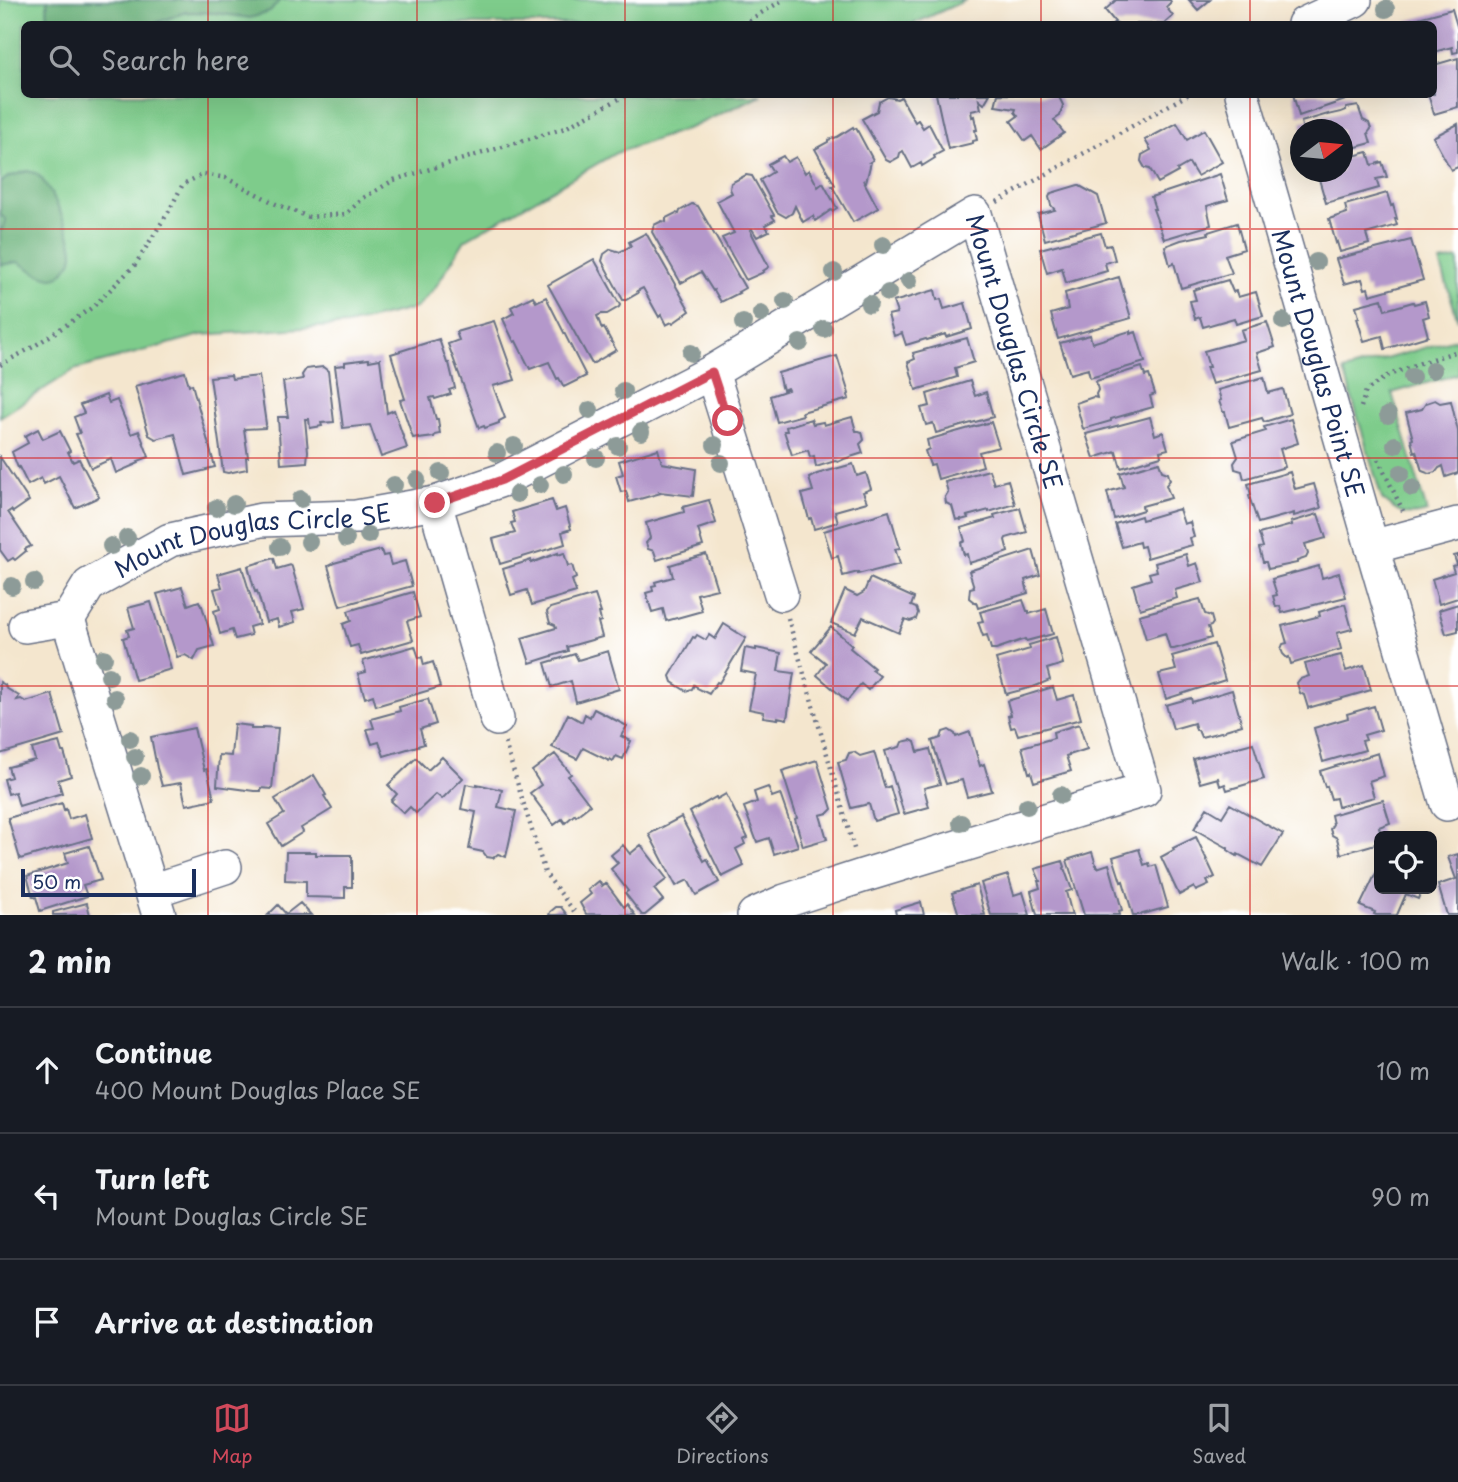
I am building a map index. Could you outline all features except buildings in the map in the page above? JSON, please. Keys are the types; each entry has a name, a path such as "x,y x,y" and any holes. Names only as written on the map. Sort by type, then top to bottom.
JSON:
{"street":[{"path":"1310,21 1355,0"},
{"name":"Mount Douglas Point SE","path":"1243,98 1447,804"},
{"name":"Mount Douglas Circle SE","path":"68,619 89,585 170,540 261,520 356,517 435,503 502,480 712,372 975,214 1144,790 862,876 785,901 754,915"},
{"path":"712,372 781,594"},
{"path":"435,503 497,719"},
{"path":"1372,547 1458,524"},
{"path":"25,626 68,619 156,903 225,867"}],"path":[{"path":"748,21 782,0"},
{"path":"0,365 33,347 93,307 135,265 183,184 204,174 226,178 276,204 309,217 346,214 365,197 394,180 565,128 621,98"},
{"path":"975,214 1182,98"},
{"path":"1361,409 1366,391 1387,376 1458,351"},
{"path":"1376,452 1404,512 1410,537"},
{"path":"781,594 862,876"},
{"path":"497,719 545,873 577,915"}],"green space":[{"path":"0,0 966,0 920,21 21,21 21,98 755,98 692,127 616,153 465,240 435,288 416,308 347,325 201,335 74,370 0,417"},
{"path":"47,0 280,0 270,12 250,18 186,12 161,21 48,21"},
{"path":"27,171 37,174 49,189 71,241 72,261 62,274 55,278 39,274 18,262 0,265 0,231 5,219 0,214 0,183 8,177"},
{"path":"1458,259 1458,321 1440,262"},
{"path":"1458,338 1458,374 1392,393 1427,512 1413,515 1402,513 1382,499 1344,371"}],"route":[{"path":"435,503 502,480 712,372 728,421"}]}
